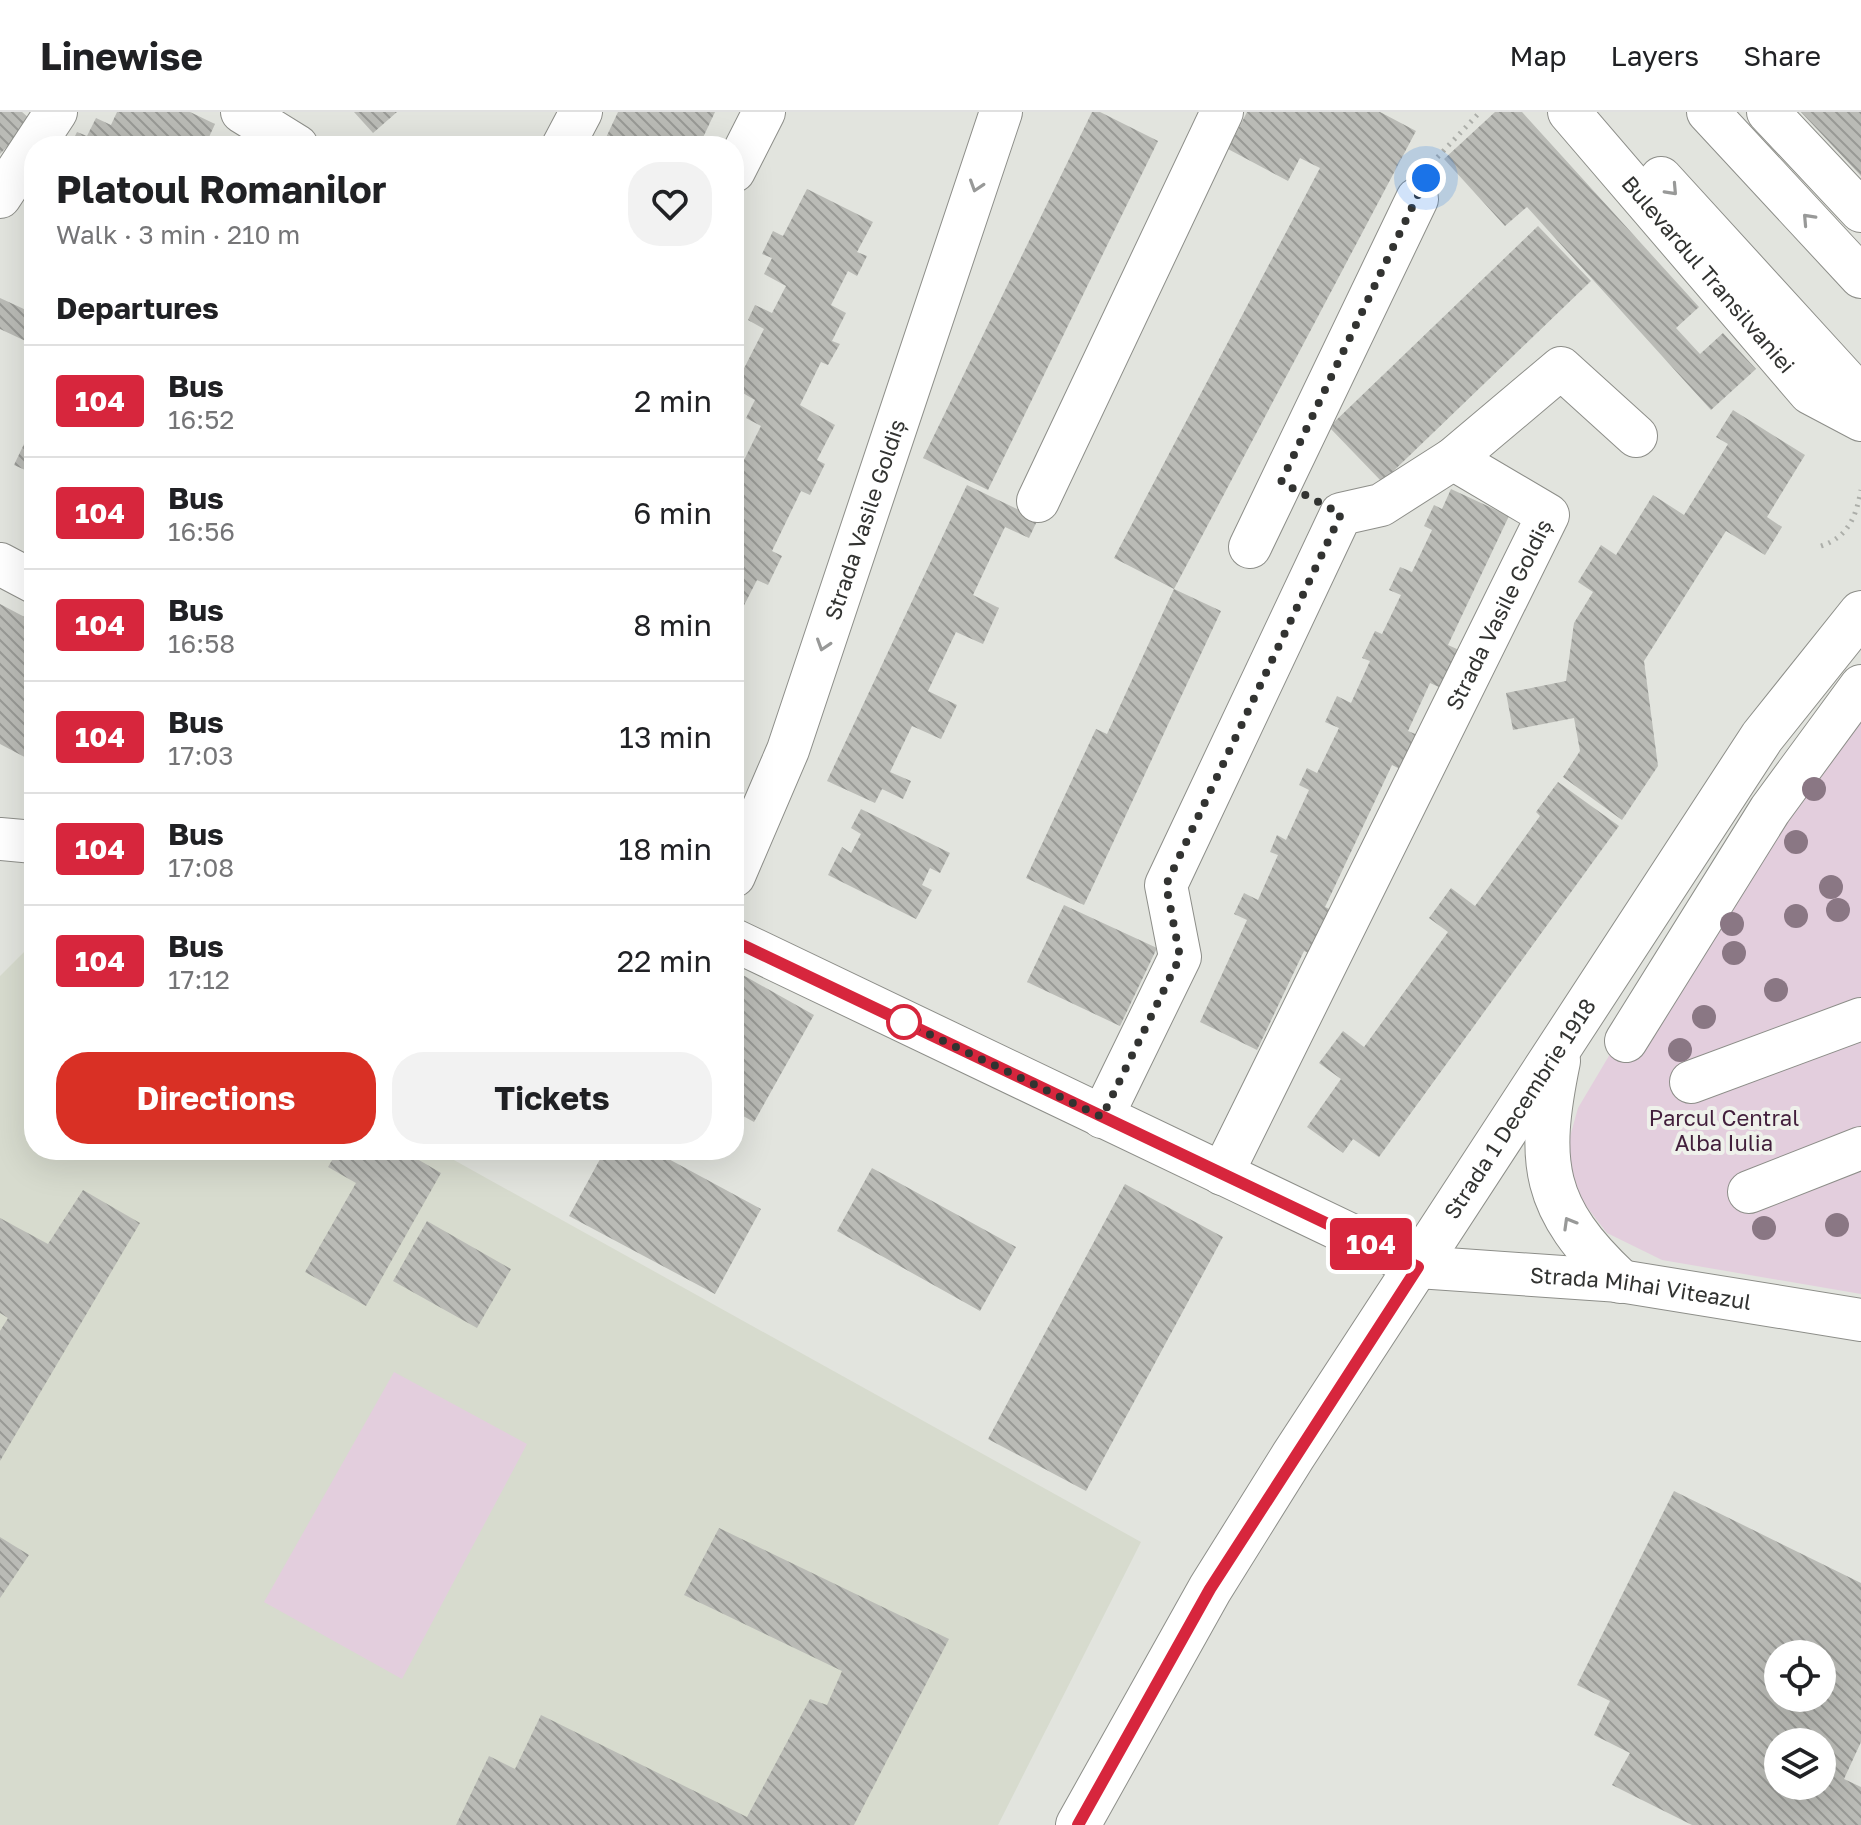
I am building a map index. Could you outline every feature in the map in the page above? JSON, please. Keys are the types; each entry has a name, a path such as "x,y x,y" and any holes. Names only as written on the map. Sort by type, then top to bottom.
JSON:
{"main road":[{"name":"Strada 1 Decembrie 1918","path":"1078,1825 1210,1589 1562,1041 1762,737 1861,613"},
{"path":"1562,1041 1550,1099 1546,1143 1549,1178 1572,1231 1620,1281"}],"street":[{"path":"40,136 56,112"},
{"path":"242,112 281,136"},
{"path":"568,136 581,112"},
{"path":"744,151 764,112"},
{"name":"Strada Vasile Goldiș","path":"744,853 788,750 1001,112"},
{"path":"1038,501 1222,112"},
{"name":"Bulevardul Transilvaniei","path":"1569,112 1810,393 1860,399"},
{"name":"Bulevardul Transilvaniei","path":"1601,112 1860,399"},
{"path":"1708,112 1861,277"},
{"path":"1768,112 1861,211"},
{"path":"0,197 24,161"},
{"path":"1250,547 1417,199"},
{"path":"1281,482 1341,514 1381,505 1453,459 1561,368 1636,436"},
{"name":"Strada Vasile Goldiș","path":"1222,1174 1548,515 1453,459"},
{"path":"1102,1117 1180,957 1166,885 1341,514"},
{"path":"0,564 24,577"},
{"path":"1626,1041 1770,810 1861,686"},
{"path":"0,839 24,841"},
{"path":"744,945 1418,1267"},
{"path":"1691,1082 1861,1019"},
{"path":"1749,1192 1861,1148"},
{"name":"Strada Mihai Viteazul","path":"1418,1267 1620,1281 1861,1320"}],"path":[{"path":"1417,199 1435,157 1480,112"},
{"path":"1821,546 1840,539 1848,528 1861,490"}],"shaded area":[{"path":"24,952 24,1160 454,1160 1141,1542 998,1825 0,1825 0,976"}],"green space":[{"name":"Parcul Central Alba Iulia","path":"1861,680 1861,1294 1662,1260 1607,1233 1573,1189 1568,1144 1578,1108 1616,1044"},
{"path":"394,1372 527,1444 402,1679 264,1602"}],"building":[{"path":"0,112 22,112 32,121 0,154"},
{"path":"117,112 190,112 215,124 210,136 87,136 96,118 111,125"},
{"path":"354,112 397,112 373,133"},
{"path":"618,112 715,112 704,136 607,136"},
{"path":"1092,112 1100,112 1158,141 988,490 923,458"},
{"path":"1247,112 1380,112 1416,131 1174,589 1114,558 1320,168 1300,158 1288,181 1228,149"},
{"path":"1495,112 1522,112 1699,307 1676,328 1700,354 1723,333 1756,369 1711,410 1527,207 1505,226 1444,159"},
{"path":"1801,112 1861,112 1861,176"},
{"path":"807,189 873,222 857,252 867,256 857,276 848,271 831,305 846,313 832,341 840,344 828,365 821,362 800,405 835,425 817,460 825,464 810,495 801,491 772,551 782,556 768,585 757,580 744,605 744,460 761,426 746,418 755,400 744,394 744,368 764,329 748,320 755,305 772,313 786,286 764,274 772,258 762,254 773,231 783,236"},
{"path":"1538,226 1591,281 1382,482 1329,427"},
{"path":"0,298 24,309 24,340 0,329"},
{"path":"1733,410 1805,455 1767,517 1782,527 1765,555 1726,531 1644,661 1658,766 1622,820 1563,777 1580,751 1574,718 1513,730 1506,693 1566,681 1574,623 1593,592 1578,582 1601,545 1616,555 1653,495 1684,515 1728,444 1716,437"},
{"path":"24,444 24,470 14,465"},
{"path":"967,485 1038,519 1029,538 1005,527 973,595 999,608 983,644 956,632 928,691 957,705 941,739 912,726 890,772 911,781 903,799 882,789 875,803 827,781"},
{"path":"1451,489 1509,516 1448,645 1459,650 1441,688 1430,683 1408,731 1420,736 1404,771 1392,765 1325,907 1336,912 1315,956 1304,951 1257,1050 1200,1022 1247,920 1234,914 1244,893 1258,900 1278,855 1270,852 1277,835 1286,840 1309,790 1299,785 1307,768 1317,773 1339,728 1325,722 1337,696 1351,703 1370,661 1362,658 1375,631 1382,634 1401,595 1389,590 1400,567 1412,572 1432,530 1424,526 1434,505 1442,509"},
{"path":"1174,589 1221,611 1084,905 1026,878 1096,729 1107,734"},
{"path":"0,604 24,617 24,757 0,744"},
{"path":"1558,782 1619,826 1379,1157 1353,1139 1343,1153 1307,1127 1341,1079 1319,1063 1343,1031 1364,1047 1448,932 1429,918 1451,888 1475,906 1540,816 1536,812"},
{"path":"861,809 950,853 940,873 930,868 922,885 932,890 916,919 828,875 842,847 851,853 861,834 851,828"},
{"path":"1064,905 1157,948 1120,1026 1027,982"},
{"path":"744,976 814,1015 754,1122 744,1116"},
{"path":"332,1160 419,1160 441,1173 366,1306 305,1272 356,1183 328,1167"},
{"path":"600,1160 670,1160 761,1209 715,1294 569,1216"},
{"path":"872,1168 1016,1247 980,1311 837,1231"},
{"path":"1125,1184 1223,1237 1086,1491 988,1439"},
{"path":"83,1190 140,1223 0,1461 0,1331 8,1318 0,1313 0,1218 48,1244"},
{"path":"427,1221 511,1269 477,1328 393,1281"},
{"path":"1674,1491 1861,1583 1861,1742 1844,1779 1861,1787 1861,1825 1692,1825 1612,1785 1630,1753 1594,1735 1610,1701 1577,1685"},
{"path":"719,1528 949,1639 854,1825 456,1825 489,1756 515,1769 541,1715 747,1817 810,1699 827,1705 842,1671 684,1595"},
{"path":"0,1537 29,1555 0,1598"}],"bus line":[{"name":"104","path":"744,946 1418,1267 1293,1456 1210,1589 1078,1825"}],"route":[{"path":"904,1022 1102,1117 1180,957 1166,885 1341,514 1281,482 1426,178"}]}
